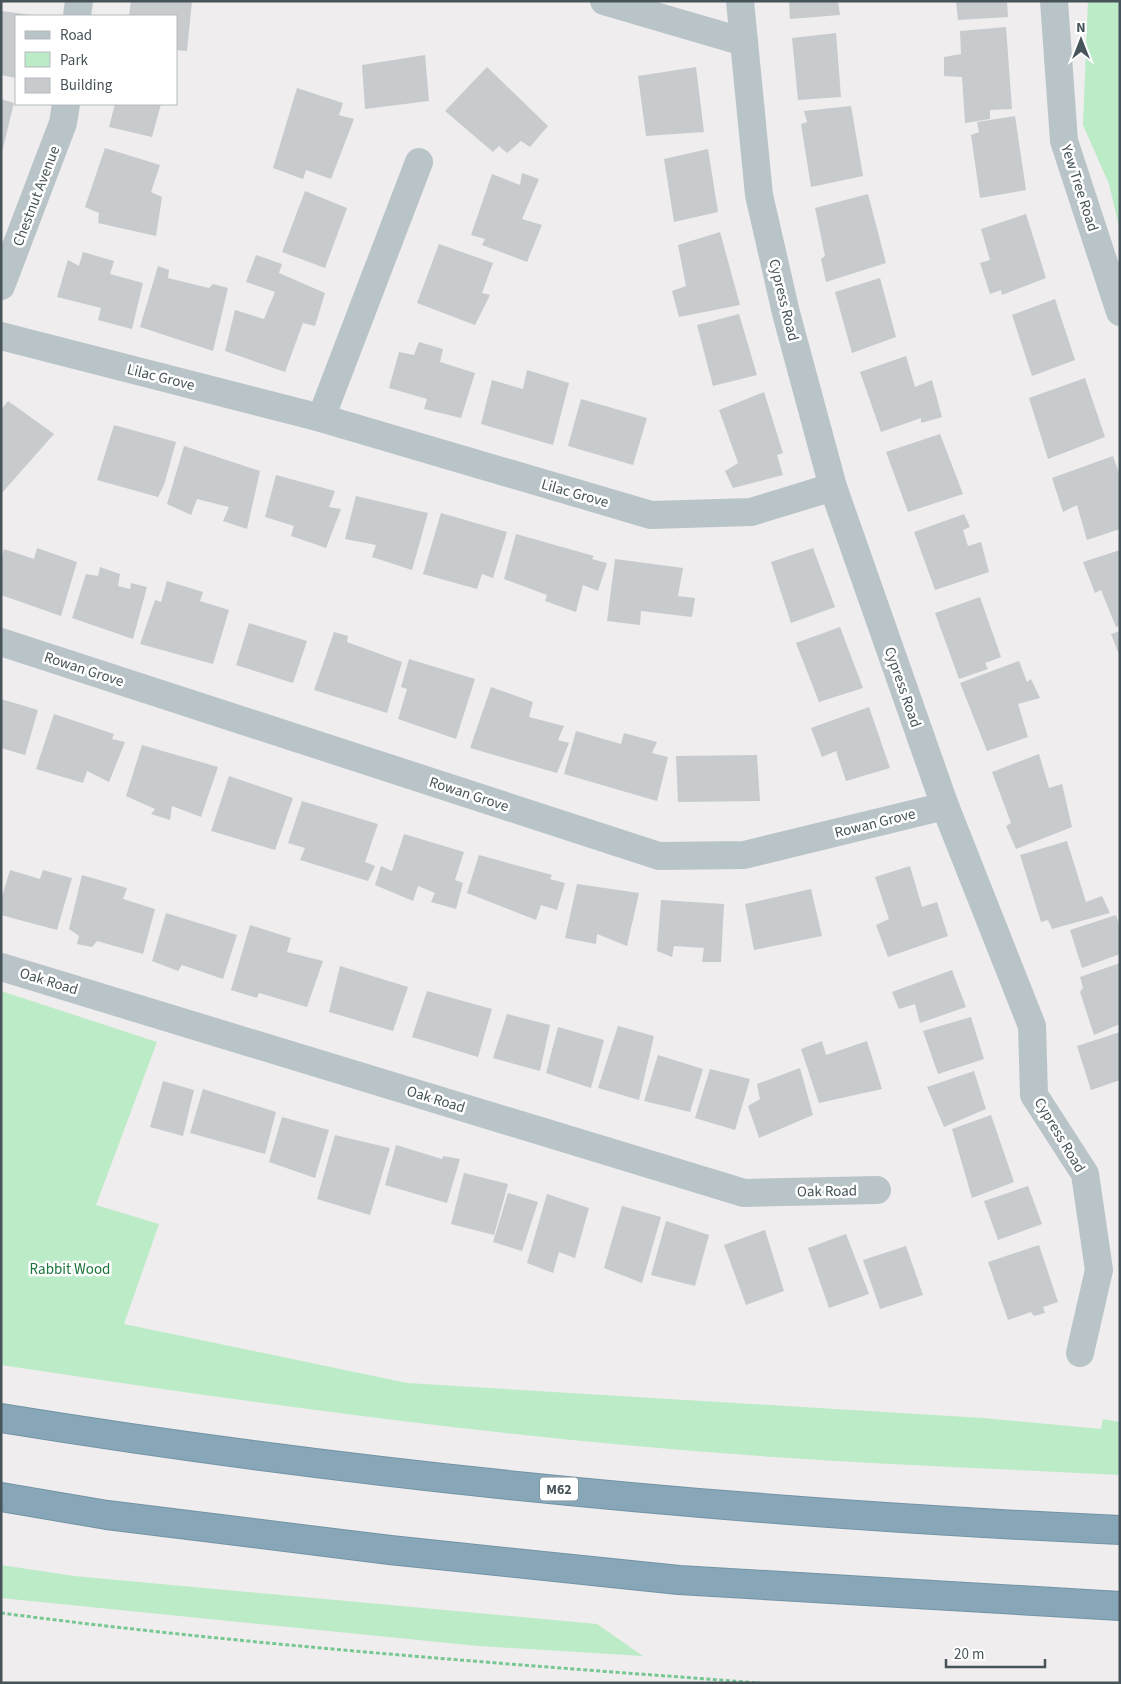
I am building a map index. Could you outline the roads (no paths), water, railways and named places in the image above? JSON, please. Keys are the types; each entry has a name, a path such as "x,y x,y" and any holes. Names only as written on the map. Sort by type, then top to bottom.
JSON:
{"highway":[{"name":"M62","path":"1,1418 171,1446 411,1476 710,1503 983,1524 1120,1530"},
{"path":"1,1497 107,1515 390,1550 679,1580 1120,1606"}],"street":[{"path":"77,15 79,1"},
{"path":"604,1 744,42"},
{"name":"Cypress Road","path":"740,1 759,195 786,312 833,487 945,806 1032,1026 1034,1095 1085,1174 1098,1270 1080,1352"},
{"name":"Yew Tree Road","path":"1054,1 1064,141 1120,312"},
{"name":"Chestnut Avenue","path":"1,286 63,123 66,105"},
{"path":"321,418 419,162"},
{"name":"Lilac Grove","path":"1,336 321,418 651,515 751,512 833,487"},
{"name":"Rowan Grove","path":"1,642 660,856 744,855 945,806"},
{"name":"Oak Road","path":"1,967 744,1193 877,1190"}],"park label":[{"name":"Rabbit Wood","path":"70,1269"}]}
